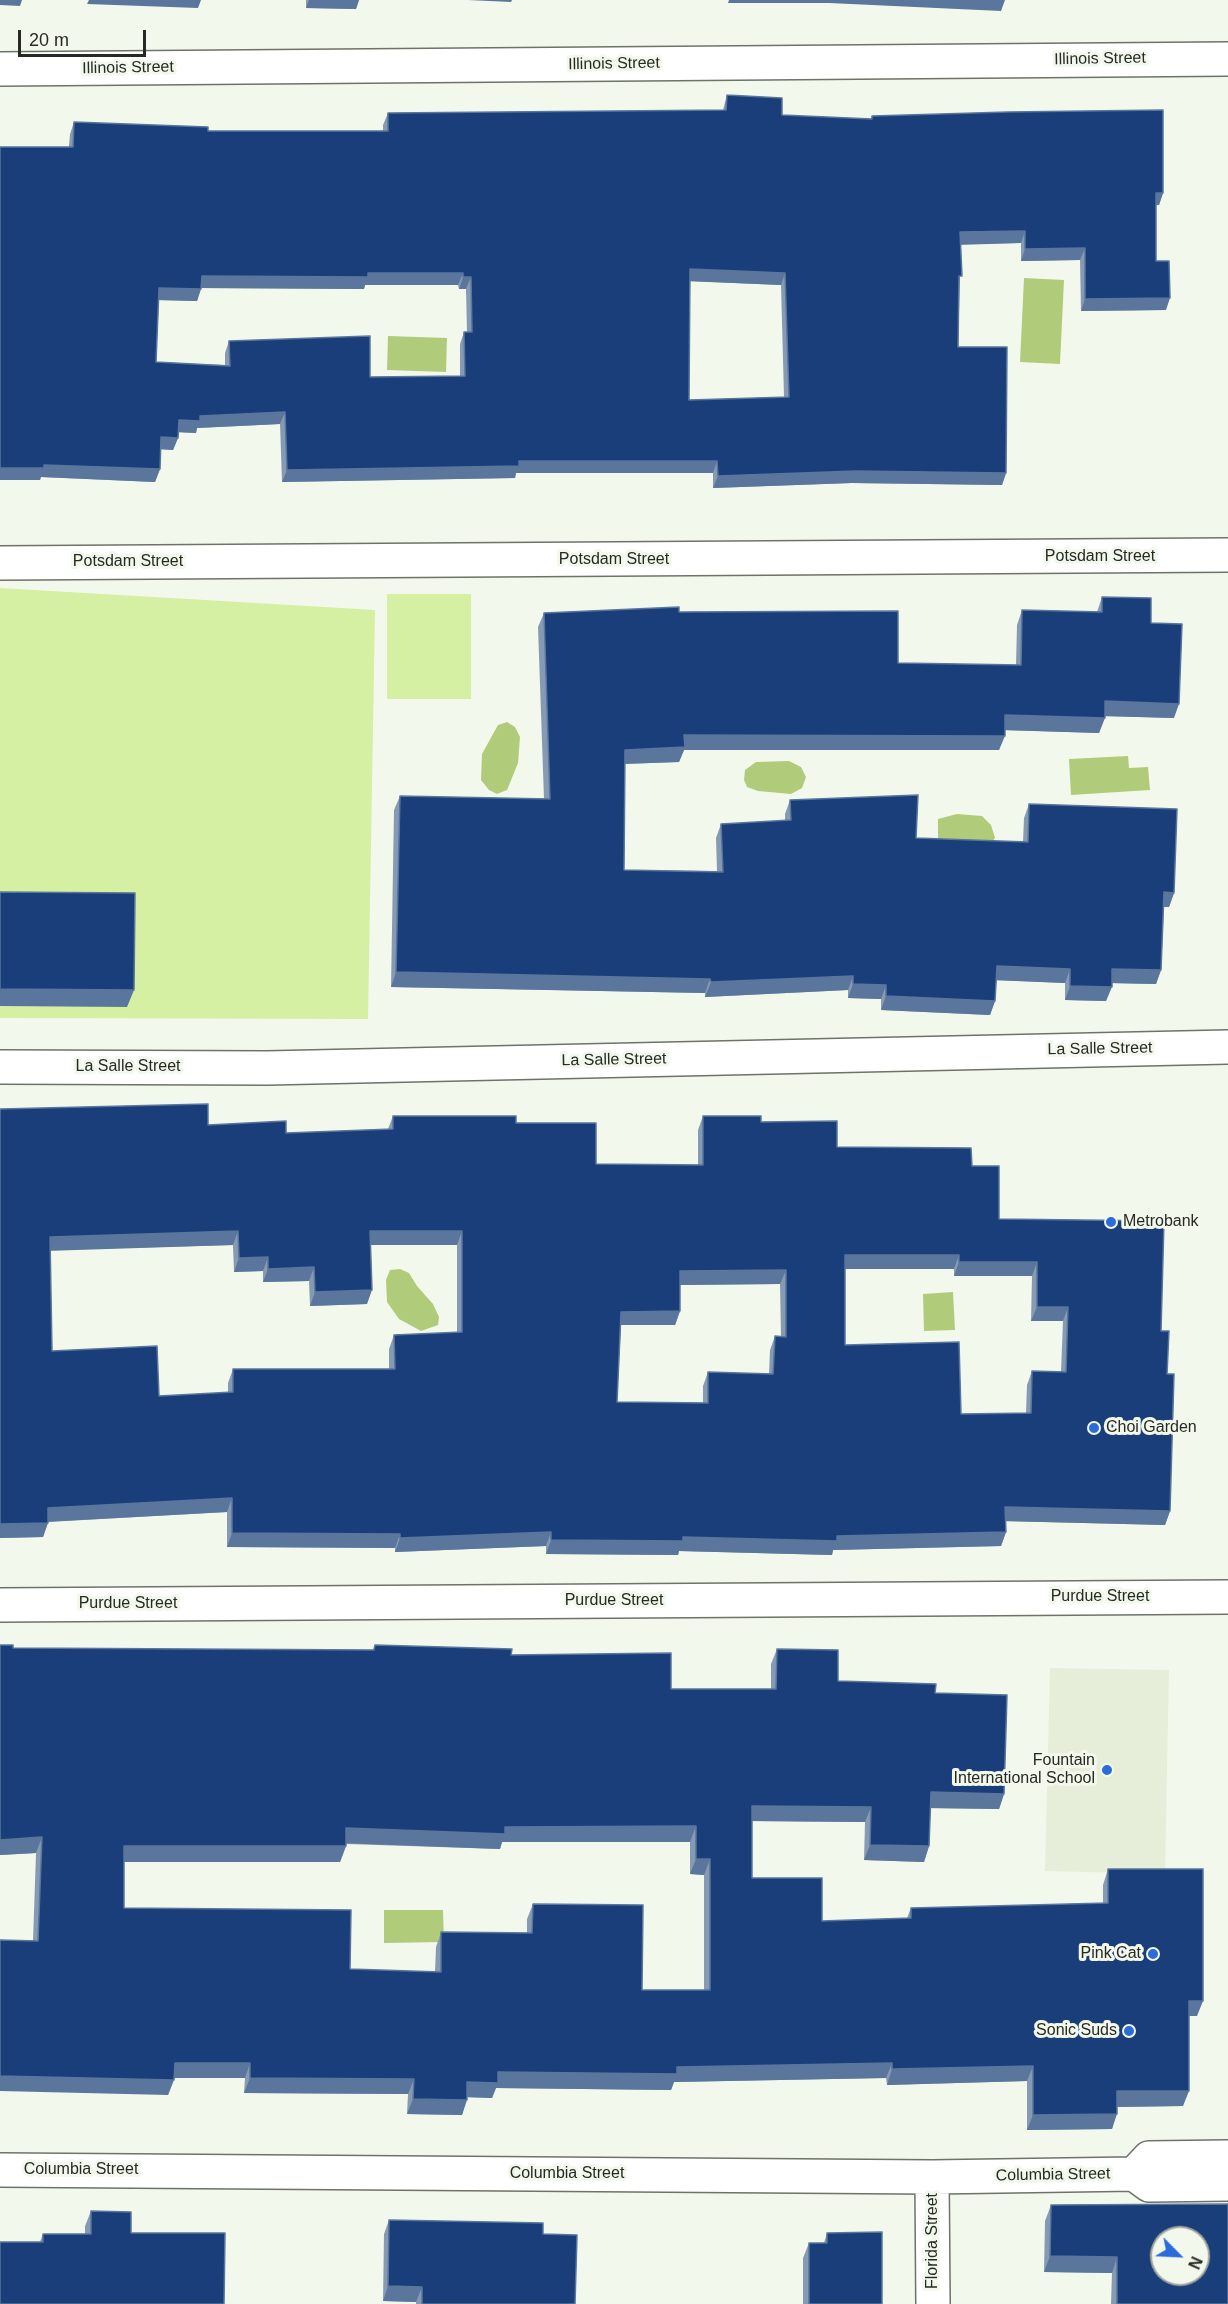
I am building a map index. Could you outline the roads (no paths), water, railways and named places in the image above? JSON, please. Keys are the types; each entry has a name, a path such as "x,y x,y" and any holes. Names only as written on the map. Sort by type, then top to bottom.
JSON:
{"street":[{"name":"Illinois Street","path":"0,69 1228,58"},
{"name":"Potsdam Street","path":"0,563 1228,555"},
{"name":"La Salle Street","path":"0,1067 267,1068 1228,1047"},
{"name":"Purdue Street","path":"0,1605 1228,1597"},
{"name":"Columbia Street","path":"1134,2174 1149,2158 1228,2157"},
{"name":"Columbia Street","path":"0,2170 932,2177 1134,2174 1149,2185 1228,2184"},
{"name":"Florida Street","path":"932,2177 933,2304"}],"place":[{"name":"Metrobank","path":"1111,1222"},
{"name":"Choi Garden","path":"1094,1428"},
{"name":"Fountain International School","path":"1107,1770"},
{"name":"Pink Cat","path":"1153,1954"},
{"name":"Sonic Suds","path":"1129,2031"}]}
